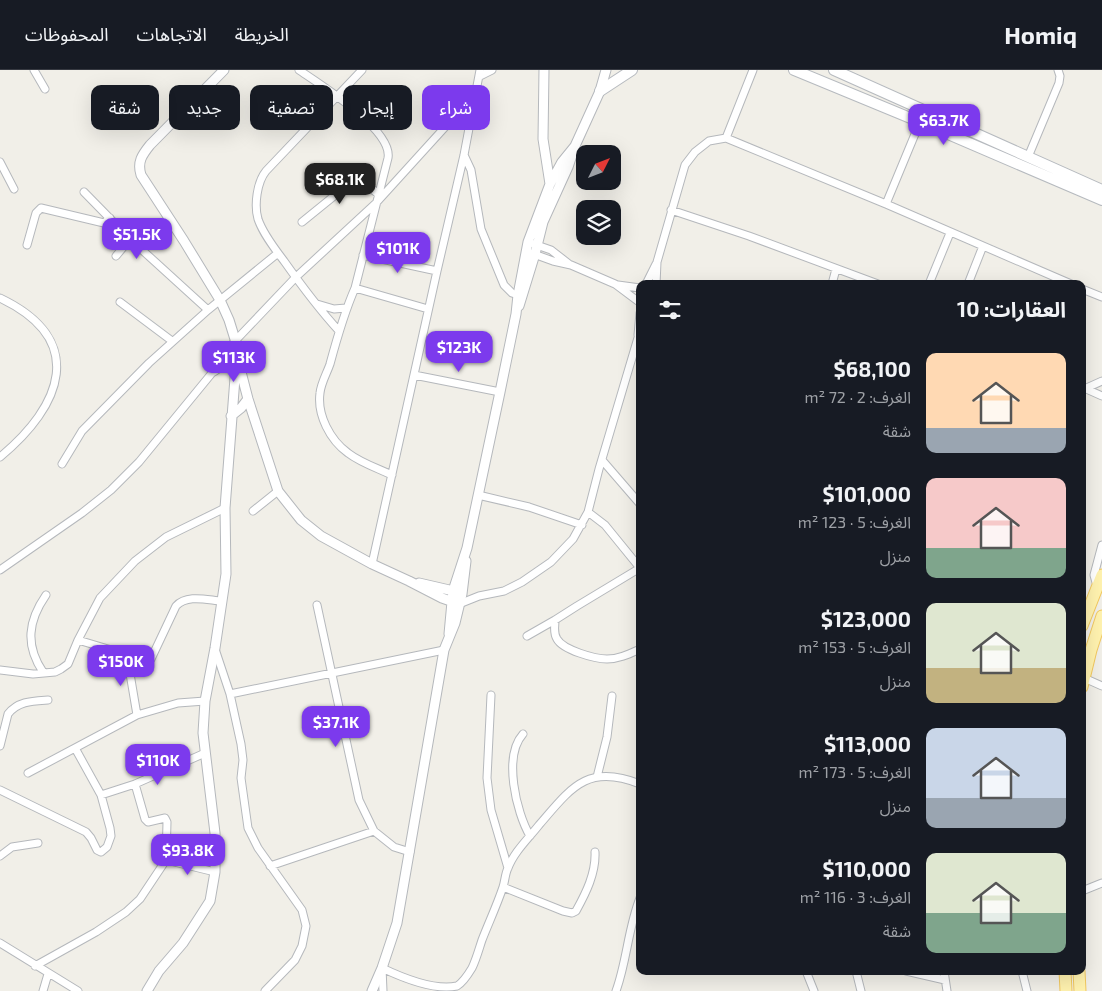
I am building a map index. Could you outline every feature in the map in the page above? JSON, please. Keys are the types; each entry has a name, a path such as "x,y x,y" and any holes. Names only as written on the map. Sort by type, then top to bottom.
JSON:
{"main road":[{"path":"600,91 632,70"},
{"path":"794,70 1102,200"},
{"path":"834,70 1102,190"},
{"path":"1086,616 1100,581"},
{"path":"1086,671 1102,616"},
{"path":"1065,975 1066,991"}],"street":[{"path":"34,70 45,89"},
{"path":"224,70 150,145 140,159 138,167 144,180 220,300 226,315 226,321 236,344 239,369 278,491 301,520 321,536 372,564 455,603"},
{"path":"299,70 337,97 377,130 386,142 389,153 355,288 346,308 330,366 320,392 321,409 325,423 334,438 347,452 392,475"},
{"path":"339,331 315,303 265,234 258,217 257,201 262,176 362,70"},
{"path":"480,73 492,70"},
{"path":"544,70 543,138 550,184"},
{"path":"516,314 524,296 532,248 600,91 605,74 610,70"},
{"path":"726,138 753,70"},
{"path":"1028,157 1059,83 1060,76 1058,70"},
{"path":"886,204 920,122"},
{"path":"0,570 82,514 111,490 139,462 212,373 214,366 296,277 376,203 442,130"},
{"path":"372,564 469,130"},
{"path":"648,280 657,262 685,165 695,152 709,141 726,138 886,204 983,246 1054,280"},
{"path":"372,991 397,923 444,650 455,603 461,595 467,548 516,314 518,295 550,184 562,162 575,146"},
{"path":"464,155 471,170 481,229 504,285 512,293 518,295"},
{"path":"0,162 14,189"},
{"path":"302,222 354,180 360,179 378,194"},
{"path":"84,192 130,239 208,310"},
{"path":"27,245 36,213 41,208 104,224 110,218"},
{"path":"671,210 749,236 867,280"},
{"path":"931,280 950,233"},
{"path":"116,256 130,239"},
{"path":"970,280 983,246"},
{"path":"532,248 553,261 571,265 615,284 636,288"},
{"path":"62,464 82,431 172,341 278,252"},
{"path":"363,256 437,271"},
{"path":"656,280 657,262"},
{"path":"833,280 836,269"},
{"path":"615,284 636,300"},
{"path":"355,288 428,309"},
{"path":"1086,291 1102,298"},
{"path":"0,298 37,322 51,343 57,359 57,371 52,393 44,409 30,429 0,457"},
{"path":"120,302 172,341"},
{"path":"315,303 334,309 346,308"},
{"path":"409,581 461,595 504,590 530,577 551,562 582,525 588,512 636,343"},
{"path":"146,991 159,971 183,943 210,901 214,872 215,833 203,733 205,701 226,574 225,508 232,400 239,369"},
{"path":"414,375 500,392"},
{"path":"1086,388 1102,381"},
{"path":"1086,390 1102,396"},
{"path":"232,400 238,394 247,396"},
{"path":"231,416 241,408 247,396"},
{"path":"602,460 636,499"},
{"path":"253,511 278,491"},
{"path":"478,495 529,507 582,525"},
{"path":"0,670 28,674 54,672 68,664 100,598 135,561 166,537 225,508"},
{"path":"588,512 604,525 636,563"},
{"path":"1100,581 1094,575 1102,545"},
{"path":"526,636 636,570"},
{"path":"43,672 32,651 30,630 38,607 46,595"},
{"path":"455,603 461,595"},
{"path":"78,640 148,661 151,659 176,606 182,600 191,598 222,601"},
{"path":"317,605 359,800 374,831 394,847 410,852"},
{"path":"555,620 554,633 557,641 570,649 588,656 607,659 623,657 636,651"},
{"path":"215,648 230,694 241,744 243,760 241,778 248,828 258,848 302,910 306,926 302,946 295,960 268,990"},
{"path":"230,694 444,650"},
{"path":"127,656 137,716"},
{"path":"1086,683 1102,686"},
{"path":"491,695 487,778 491,810 508,868"},
{"path":"597,777 607,737 612,696"},
{"path":"0,746 10,710 25,702 48,700"},
{"path":"28,773 137,716 178,703 205,701"},
{"path":"523,734 514,750 514,780 517,803 524,825 530,836"},
{"path":"0,790 86,832 97,850 101,852 107,847 111,836 101,795 76,748"},
{"path":"101,795 135,784 205,753"},
{"path":"382,968 417,984 436,990 445,990 457,986 471,969 503,887 508,868 520,848 563,797 583,782 597,777 611,776 625,778 636,782"},
{"path":"35,966 96,932 126,912 140,899 166,860 165,818 162,817 148,822 145,819 135,784"},
{"path":"270,866 374,831"},
{"path":"0,856 12,847 38,843"},
{"path":"503,887 572,913 576,911 586,894 596,864 595,852"},
{"path":"166,860 214,872"},
{"path":"1086,889 1102,883"},
{"path":"616,991 623,971 628,941 636,912"},
{"path":"0,943 78,991"},
{"path":"382,968 383,991"},
{"path":"43,991 48,974"},
{"path":"808,975 814,991"},
{"path":"857,975 860,991"},
{"path":"923,975 945,980"},
{"path":"944,975 947,991"},
{"path":"1023,975 1027,991"}]}
